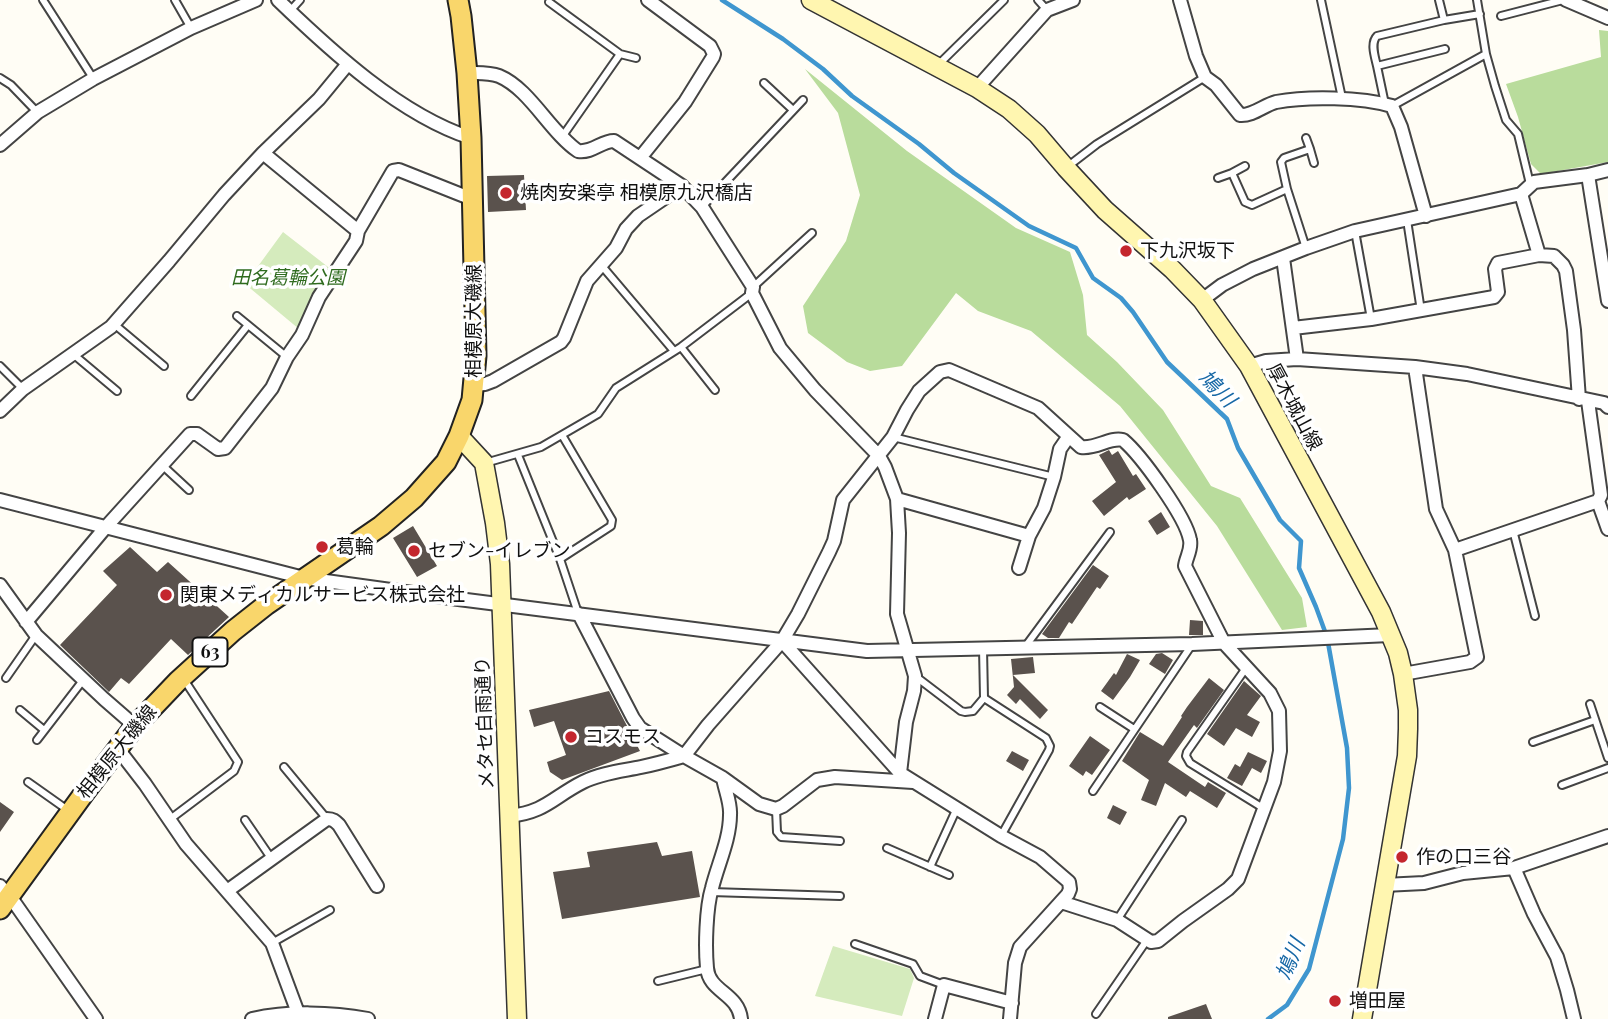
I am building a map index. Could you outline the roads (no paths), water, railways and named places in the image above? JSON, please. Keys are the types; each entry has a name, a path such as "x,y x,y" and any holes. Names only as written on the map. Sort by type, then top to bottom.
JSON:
{"main road":[{"name":"相模原大磯線","path":"3,897 135,726 182,677 233,631 304,578 381,526 414,498 446,462 469,411 476,373 471,138 467,73 458,0"},
{"name":"厚木城山線","path":"817,1 977,88 1009,109 1037,134 1105,210 1172,269 1202,300 1249,366 1381,612 1404,674 1408,710 1407,756 1362,1019"},
{"path":"459,436 484,463"},
{"name":"メタセ白雨通り","path":"484,463 500,564 517,1019"}],"street":[{"path":"0,145 38,112 93,79 191,28 256,0"},
{"path":"278,0 348,65 400,102 445,128 471,138"},
{"path":"640,158 685,102 714,54 710,46 649,0"},
{"path":"977,88 1043,5 1073,0"},
{"path":"1180,0 1205,77 1216,85 1240,115 1274,102 1342,98 1389,105 1401,127 1426,216"},
{"path":"1564,0 1608,18"},
{"path":"0,411 23,389 114,324 224,195 319,99 348,65"},
{"path":"467,73 499,76 520,90 575,149 589,151 614,141 682,186 702,207 753,290 780,348 885,467 897,499 897,614 915,676 900,773"},
{"path":"263,153 358,231"},
{"path":"26,622 105,527 192,433 218,449 225,449 272,388 319,297 356,241 358,231 391,174 399,170 472,199"},
{"path":"1202,300 1222,285 1253,269 1355,231 1526,190 1534,182 1608,170"},
{"path":"1588,175 1608,300"},
{"path":"474,386 493,381 561,342 587,281 616,248 626,229 638,216 682,186"},
{"path":"1526,190 1539,255"},
{"path":"1293,328 1371,319 1494,297 1498,292 1495,269 1498,263 1539,255 1554,256 1563,265 1583,400 1601,495 1598,501 1455,550"},
{"path":"1283,258 1297,359"},
{"path":"1249,366 1266,361 1297,359 1415,367 1467,374 1604,403 1608,407"},
{"path":"1404,674 1470,662 1477,657 1455,550 1436,509 1415,367"},
{"path":"509,816 528,814 548,805 583,781 684,757 708,725 782,641 834,541 843,500 893,437 919,391 940,372 949,370 1032,404 1082,447 1093,447 1114,439 1123,440 1162,486 1183,522 1190,539 1190,551 1185,562 1186,572 1224,643 1270,693 1279,710 1280,751 1274,782 1241,874 1228,890 1153,942 1117,920 1061,902"},
{"path":"1019,568 1029,536 1044,508 1060,449 1069,436"},
{"path":"897,499 1029,536"},
{"path":"0,500 304,578 867,651 1192,644 1390,635"},
{"path":"1598,501 1608,529"},
{"path":"0,585 36,635 135,726"},
{"path":"579,614 632,718 640,728 684,757 723,778 759,804 776,809 823,778 915,782"},
{"path":"782,641 900,773 1040,858 1069,882 1070,889 1061,902 1020,947 1014,963 1010,1019"},
{"path":"118,749 145,783 186,844 272,943 298,1013"},
{"path":"723,778 730,816 710,892 707,969 713,985 736,1002 746,1018"},
{"path":"226,891 327,819 334,820 339,825 377,886"},
{"path":"1384,885 1424,883 1463,873 1514,868 1608,836"},
{"path":"1514,868 1557,957 1574,1019"},
{"path":"3,897 96,1019"},
{"path":"935,1019 944,985 1012,1003"},
{"path":"252,1019 298,1013 368,1019"}],"lane":[{"path":"44,0 93,79"},
{"path":"176,0 191,28"},
{"path":"290,11 300,0"},
{"path":"935,67 1004,0"},
{"path":"1321,0 1342,98"},
{"path":"1439,0 1444,20"},
{"path":"1477,0 1486,54 1506,120 1518,134 1526,190"},
{"path":"1501,16 1564,0"},
{"path":"549,2 620,54 636,58"},
{"path":"1480,14 1377,36 1373,43 1389,105 1486,54"},
{"path":"1377,66 1445,49"},
{"path":"562,137 620,54"},
{"path":"1066,168 1097,144 1205,77"},
{"path":"0,78 11,85 38,112"},
{"path":"764,83 793,110"},
{"path":"702,207 803,100"},
{"path":"1306,138 1314,163"},
{"path":"1306,248 1281,162 1284,158 1310,149"},
{"path":"1218,178 1245,166"},
{"path":"1232,173 1248,204 1252,205 1287,189"},
{"path":"1406,220 1421,310"},
{"path":"1355,231 1371,319"},
{"path":"484,463 541,447 598,414 616,388 677,349 753,290 812,233"},
{"path":"602,266 715,390"},
{"path":"237,316 287,357"},
{"path":"114,324 164,366"},
{"path":"191,396 248,325"},
{"path":"73,354 117,391"},
{"path":"0,366 23,389"},
{"path":"560,559 611,526 612,520 562,435"},
{"path":"893,437 1054,477"},
{"path":"518,455 579,614"},
{"path":"162,465 190,490"},
{"path":"1513,530 1535,616"},
{"path":"1025,647 1110,532"},
{"path":"6,678 36,635"},
{"path":"1093,791 1192,644"},
{"path":"915,676 965,712 973,711 984,698 983,648"},
{"path":"1246,668 1186,756 1190,763 1265,809"},
{"path":"169,820 234,771 238,762 182,677"},
{"path":"37,740 84,679"},
{"path":"984,698 1046,738 1050,746 1001,836"},
{"path":"1590,704 1608,758"},
{"path":"1100,707 1134,729"},
{"path":"20,710 44,730"},
{"path":"1533,742 1595,720"},
{"path":"284,767 327,819"},
{"path":"1562,785 1608,768"},
{"path":"28,782 70,812"},
{"path":"930,867 957,808"},
{"path":"776,809 777,832 781,837 840,841"},
{"path":"244,820 272,859"},
{"path":"1117,920 1182,820"},
{"path":"887,848 949,875"},
{"path":"710,892 840,896"},
{"path":"272,943 330,910"},
{"path":"1096,1014 1147,940"},
{"path":"855,944 913,964 920,976 944,985"},
{"path":"658,981 707,969"}],"waterway":[{"name":"鳩川","path":"722,0 783,39 823,69 852,96 1029,226 1076,248 1093,278 1121,298 1167,362 1227,419 1238,448 1280,520 1301,541 1299,568 1327,637 1347,748 1349,788 1343,839 1309,969 1287,1005 1268,1019"}],"place":[{"name":"焼肉安楽亭 相模原九沢橋店","path":"506,193"},
{"name":"下九沢坂下","path":"1126,251"},
{"name":"葛輪","path":"322,547"},
{"name":"セブン-イレブン","path":"414,551"},
{"name":"関東メディカルサービス株式会社","path":"166,595"},
{"name":"コスモス","path":"571,737"},
{"name":"作の口三谷","path":"1402,857"},
{"name":"増田屋","path":"1335,1001"}],"park label":[{"name":"田名葛輪公園","path":"288,278"}]}
